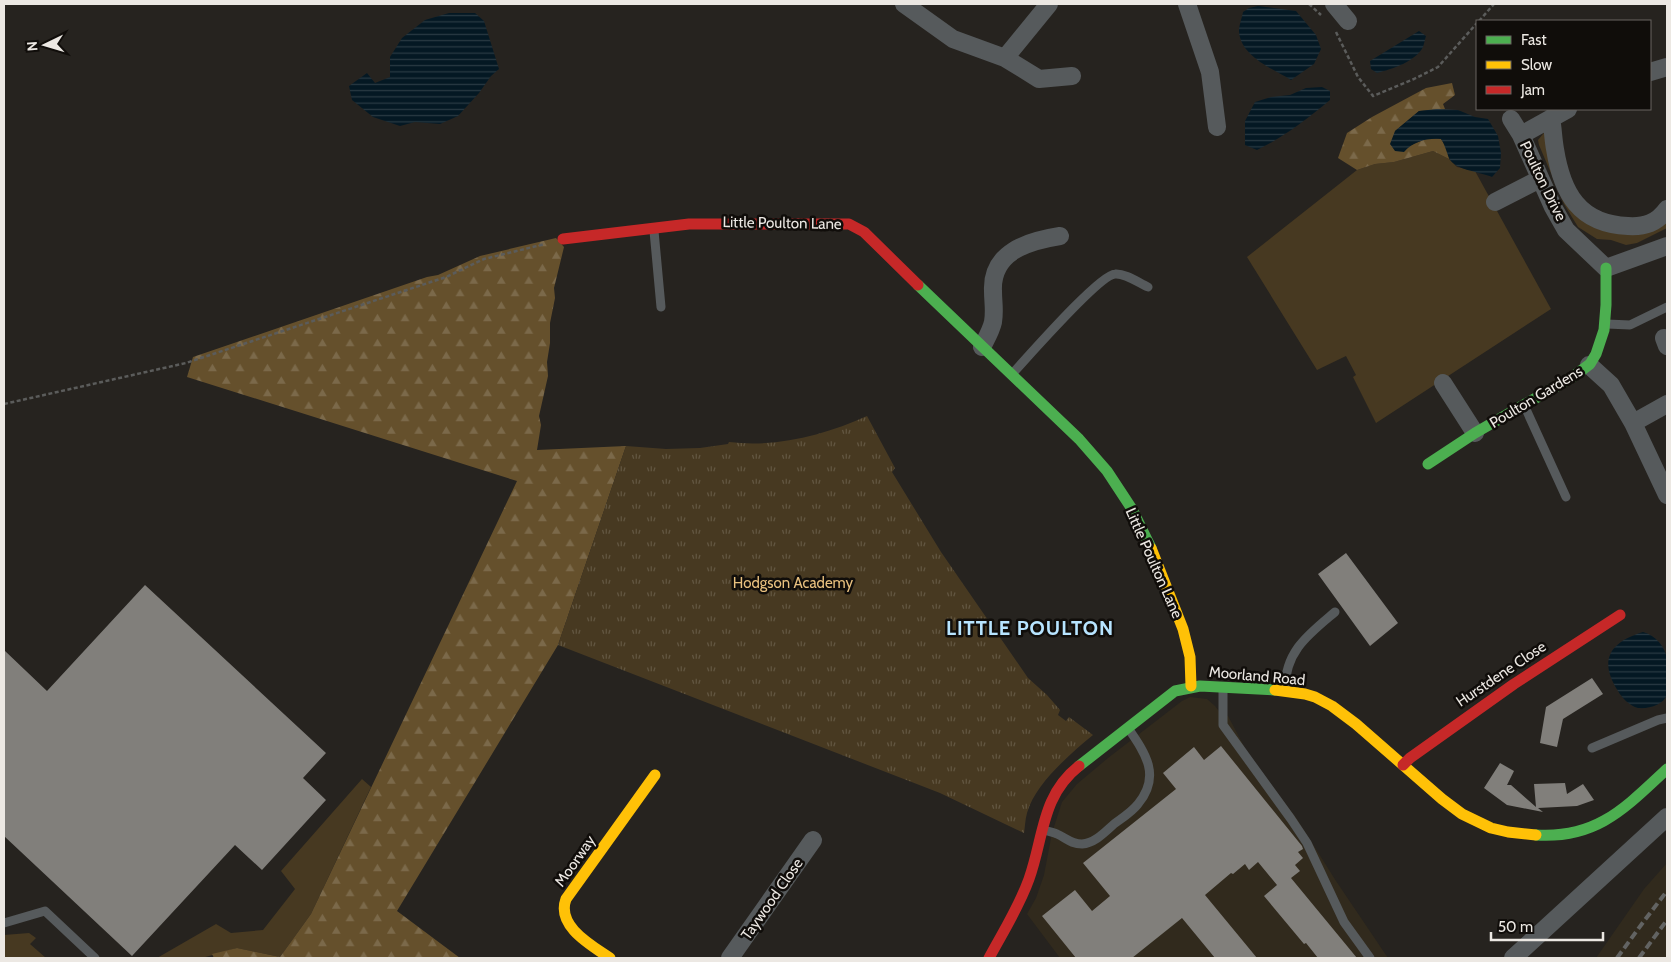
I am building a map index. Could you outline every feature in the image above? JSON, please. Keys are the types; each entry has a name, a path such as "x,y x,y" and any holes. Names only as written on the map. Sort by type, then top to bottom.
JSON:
{"street":[{"path":"904,4 953,39 1004,58 1039,79 1072,76"},
{"path":"1004,58 1048,4"},
{"path":"1187,4 1210,72 1217,127"},
{"path":"1334,4 1341,26"},
{"path":"1651,72 1667,67"},
{"path":"1521,135 1566,110"},
{"path":"1551,118 1555,152 1564,183 1576,206 1586,215 1609,224 1642,226 1660,219 1667,209"},
{"name":"Poulton Drive","path":"1511,119 1521,135 1540,179 1566,230 1606,268"},
{"path":"1495,202 1540,179"},
{"name":"Little Poulton Lane","path":"563,239 689,224 728,222 838,223 850,224 864,232 1079,438 1107,471 1132,509 1183,629 1190,657 1191,686"},
{"path":"982,347 992,324 995,304 993,291 994,277 1000,263 1012,251 1030,241 1060,236"},
{"path":"1636,258 1653,244 1667,237"},
{"path":"1606,268 1667,246"},
{"path":"1636,258 1667,256"},
{"name":"Poulton Gardens","path":"1428,464 1475,433 1574,376 1589,365 1599,346 1604,324 1606,268"},
{"path":"1589,365 1610,385 1633,422 1667,495"},
{"name":"Poulton Gardens","path":"1443,383 1475,433"},
{"path":"1633,422 1667,404"},
{"name":"Hurstdene Close","path":"1403,765 1468,715 1620,614"},
{"name":"Moorland Road","path":"989,958 1029,880 1040,830 1052,796 1069,774 1175,691 1191,686 1285,691 1304,694 1324,701 1461,814 1474,822 1499,831 1539,836 1580,832 1604,822 1636,798 1667,768"},
{"name":"Moorway","path":"610,958 569,925 564,914 564,904 566,898 655,775"},
{"path":"1513,958 1667,817"},
{"name":"Taywood Close","path":"730,958 813,840"}],"lane":[{"path":"654,228 660,307"},
{"path":"1012,374 1075,306 1108,277 1118,274 1148,287"},
{"path":"1604,324 1630,325 1667,307"},
{"path":"1524,404 1566,498"},
{"path":"1285,691 1285,677 1296,648 1335,612"},
{"path":"1222,688 1223,726 1307,843 1344,922 1370,958"},
{"path":"1592,748 1667,718"},
{"path":"1040,830 1058,834 1067,841 1076,844 1084,844 1100,836 1137,805 1150,782 1150,772 1140,745 1128,728"},
{"path":"4,923 46,911 95,958"}],"path":[{"path":"1309,4 1326,20"},
{"path":"1480,20 1494,4"},
{"path":"1341,26 1358,77 1373,96 1438,67 1476,24"},
{"path":"4,404 186,364 446,277 484,260 563,239"}],"shaded area":[{"path":"1190,697 1207,699 1222,715 1228,716 1246,750 1297,819 1388,958 1060,958 1027,914 1036,898 1044,875 1052,833 1062,802 1077,784 1108,758 1182,701"},
{"path":"1667,863 1667,958 1596,958 1644,889"}],"green space":[{"path":"1452,83 1455,95 1443,104 1445,109 1419,111 1395,131 1409,146 1428,138 1441,139 1447,148 1449,159 1433,151 1357,170 1338,158 1347,133 1372,117 1426,88"},
{"path":"1548,128 1589,221 1667,216 1667,228 1637,243 1626,245 1611,240 1597,239 1578,227 1564,204 1539,145 1538,140"},
{"path":"1433,151 1449,159 1457,167 1475,171 1551,309 1376,423 1353,377 1356,375 1346,356 1317,370 1247,257 1357,170"},
{"path":"556,238 564,247 554,288 555,298 550,323 550,343 547,362 548,376 539,416 541,425 537,450 626,446 558,645 397,911 460,958 214,958 212,954 237,948 280,957 311,914 517,481 187,377 193,357 427,277 438,275 480,256"},
{"name":"Hodgson Academy","path":"867,416 895,468 892,472 941,552 1028,678 1060,710 1058,715 1066,721 1069,717 1093,735 1054,770 1037,791 1027,813 1024,833 940,793 558,645 626,446 666,449 700,448 728,444 729,442 764,443 782,441 834,429"},
{"path":"362,779 371,787 311,914 280,957 237,948 202,958 157,958 216,924 231,933 263,930 295,889 281,871"},
{"path":"29,933 36,938 30,944 46,958 4,958 4,935"}],"water":[{"path":"1258,6 1296,11 1316,35 1321,49 1314,64 1291,80 1251,55 1241,40 1239,29 1243,12"},
{"path":"449,13 475,13 484,21 499,69 458,116 440,124 415,122 400,126 373,117 352,100 349,86 367,73 375,83 390,77 390,57 402,38 425,20"},
{"path":"1419,31 1426,36 1423,47 1415,57 1396,67 1377,73 1371,69 1370,61"},
{"path":"1322,87 1330,91 1330,100 1304,121 1257,150 1245,145 1245,121 1255,102 1271,97 1290,95 1306,88"},
{"path":"1437,109 1458,110 1475,117 1488,119 1498,136 1501,153 1500,168 1492,177 1454,164 1441,139 1421,141 1412,145 1404,152 1395,151 1390,144 1395,131 1419,111"},
{"path":"1643,632 1655,638 1666,654 1668,690 1665,698 1659,704 1647,708 1638,708 1629,704 1620,694 1612,680 1608,661 1615,647 1622,641"}],"building":[{"path":"1346,553 1398,623 1370,646 1318,574"},
{"path":"145,585 326,753 303,778 326,800 262,870 235,845 132,956 4,836 4,650 47,691"},
{"path":"1592,678 1603,694 1563,719 1557,747 1540,743 1546,707"},
{"path":"1221,746 1302,846 1303,849 1298,852 1303,858 1295,865 1300,871 1291,878 1357,958 1318,958 1264,896 1277,885 1258,862 1249,870 1245,864 1205,895 1257,958 1215,958 1182,918 1132,958 1076,958 1042,916 1075,890 1092,911 1110,896 1083,863 1176,789 1163,773 1194,747 1204,760"},
{"path":"1500,763 1514,771 1507,785 1511,785 1536,807 1534,784 1565,783 1567,794 1583,784 1594,800 1577,806 1538,808 1543,812 1507,805 1484,788"}],"railway":[{"path":"1617,958 1667,891"},
{"path":"1639,958 1667,920"}],"traffic: fast":[{"path":"1428,464 1475,433 1574,376 1590,364 1596,354 1604,330 1606,268"},
{"path":"918,285 1079,439 1107,471 1132,509 1151,548"},
{"path":"1079,766 1175,691 1200,686 1275,690"},
{"path":"1536,835 1557,835 1576,832 1609,818 1667,769"}],"traffic: slow":[{"path":"1151,548 1183,629 1190,657 1191,686"},
{"path":"1275,690 1305,694 1332,706 1462,814 1491,828 1536,835"},
{"path":"610,958 585,941 571,926 566,918 564,909 566,899 655,775"}],"traffic: jam":[{"path":"563,239 689,224 849,224 864,232 918,285"},
{"path":"1403,765 1410,758 1514,684 1620,615"},
{"path":"989,958 1016,909 1029,879 1050,804 1057,790 1079,766"}],"district":[{"name":"LITTLE POULTON","path":"1030,628"}]}
